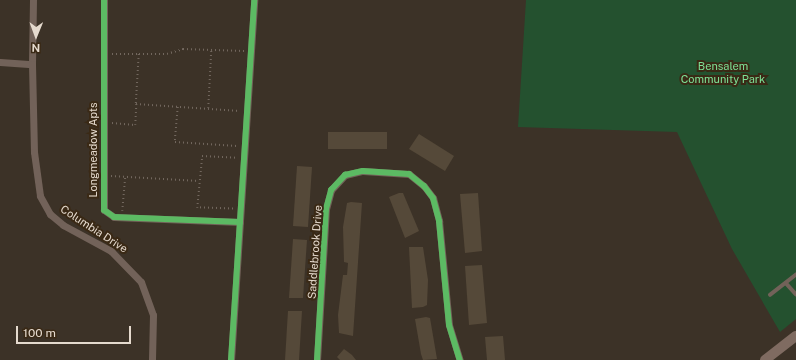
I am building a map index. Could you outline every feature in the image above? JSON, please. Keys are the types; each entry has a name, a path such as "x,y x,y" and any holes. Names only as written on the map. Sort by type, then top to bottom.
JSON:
{"main road":[{"path":"765,360 796,336"}],"street":[{"name":"Columbia Drive","path":"32,0 34,152 40,196 50,214 59,221 111,251 141,282 153,316 152,360"},
{"name":"Longmeadow Apts","path":"104,0 104,210 114,216 122,217 240,222"},
{"path":"231,360 254,0"},
{"path":"0,62 32,64"},
{"name":"Saddlebrook Drive","path":"317,360 326,209 331,190 345,176 363,171 408,174 424,186 433,198 439,221 449,326 460,360"}],"lane":[{"path":"770,295 796,275"},
{"path":"786,283 796,294"}],"path":[{"path":"104,54 168,54 183,49 250,52"},
{"path":"208,109 212,50"},
{"path":"103,123 135,125 139,54"},
{"path":"136,104 246,111"},
{"path":"178,107 175,142 244,147"},
{"path":"240,209 197,208 202,156 243,159"},
{"path":"103,176 199,181"},
{"path":"122,217 125,177"}],"green space":[{"name":"Bensalem Community Park","path":"526,0 796,0 796,319 780,332 732,249 677,132 518,127"}],"building":[{"path":"328,132 387,132 387,149 328,149"},
{"path":"419,134 454,156 445,171 409,149"},
{"path":"297,166 312,167 308,227 293,226"},
{"path":"403,193 419,231 405,238 389,197"},
{"path":"478,193 482,251 465,253 460,194"},
{"path":"347,203 362,203 353,336 339,333 338,315 343,275 347,275 348,263 344,262 343,227"},
{"path":"293,239 307,240 303,298 289,298"},
{"path":"409,247 423,247 428,280 427,305 423,307 412,308"},
{"path":"482,265 487,323 469,325 465,266"},
{"path":"288,311 302,311 299,360 285,360"},
{"path":"426,317 430,318 437,359 423,360 421,354 415,319"},
{"path":"503,336 505,360 487,360 485,337"},
{"path":"344,349 356,360 340,360 337,357"}],"cycle path":[{"path":"104,0 104,210 114,217 240,222"},
{"path":"231,360 254,0"},
{"path":"317,360 326,209 331,190 345,175 363,171 409,174 424,186 433,198 439,221 449,325 460,360"}]}
